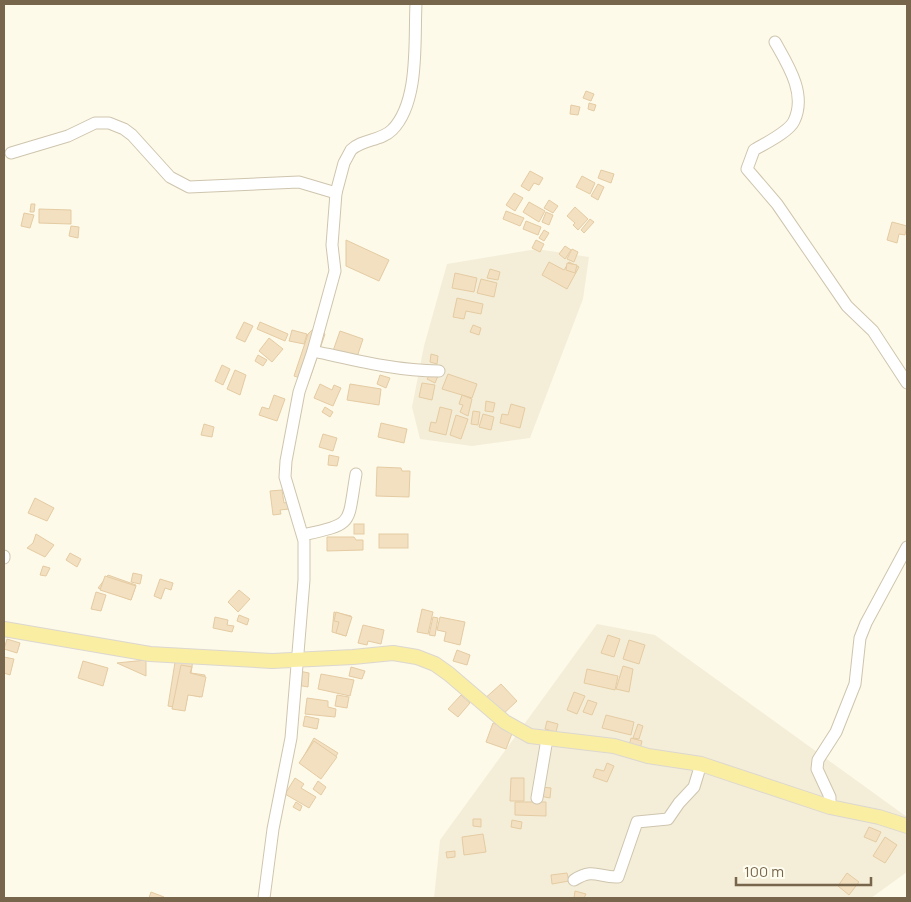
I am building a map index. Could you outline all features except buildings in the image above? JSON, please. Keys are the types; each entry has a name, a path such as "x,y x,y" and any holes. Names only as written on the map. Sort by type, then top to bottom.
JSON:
{"main road":[{"path":"4,629 150,654 298,661 393,653 426,660 449,674 505,722 523,733 548,739 614,746 648,756 701,764 830,806 879,817 907,826"}],"street":[{"path":"264,898 273,829 291,738 305,552 303,536 285,477 286,461 299,392 313,351 335,271 332,244 336,192 342,168 351,150 388,134 398,122 405,108 415,59 416,4"},
{"path":"774,42 786,61 799,93 794,122 772,140 754,150 747,169 777,204 847,306 873,331 907,383"},
{"path":"11,154 68,136 95,123 109,123 124,128 170,177 189,187 299,182 336,192"},
{"path":"313,351 382,365 422,371 439,371"},
{"path":"303,536 338,527 345,523 349,516 356,474"},
{"path":"830,806 830,797 817,769 818,760 836,732 855,684 860,638 863,630 874,605 907,547"},
{"path":"537,798 548,739"},
{"path":"574,880 584,873 618,877 637,822 668,819 678,803 694,787 701,764"}],"shaded area":[{"path":"537,249 589,257 583,299 530,438 472,446 420,439 412,407 424,346 447,264"},
{"path":"597,624 655,635 907,817 907,872 871,898 434,898 440,840"}]}
